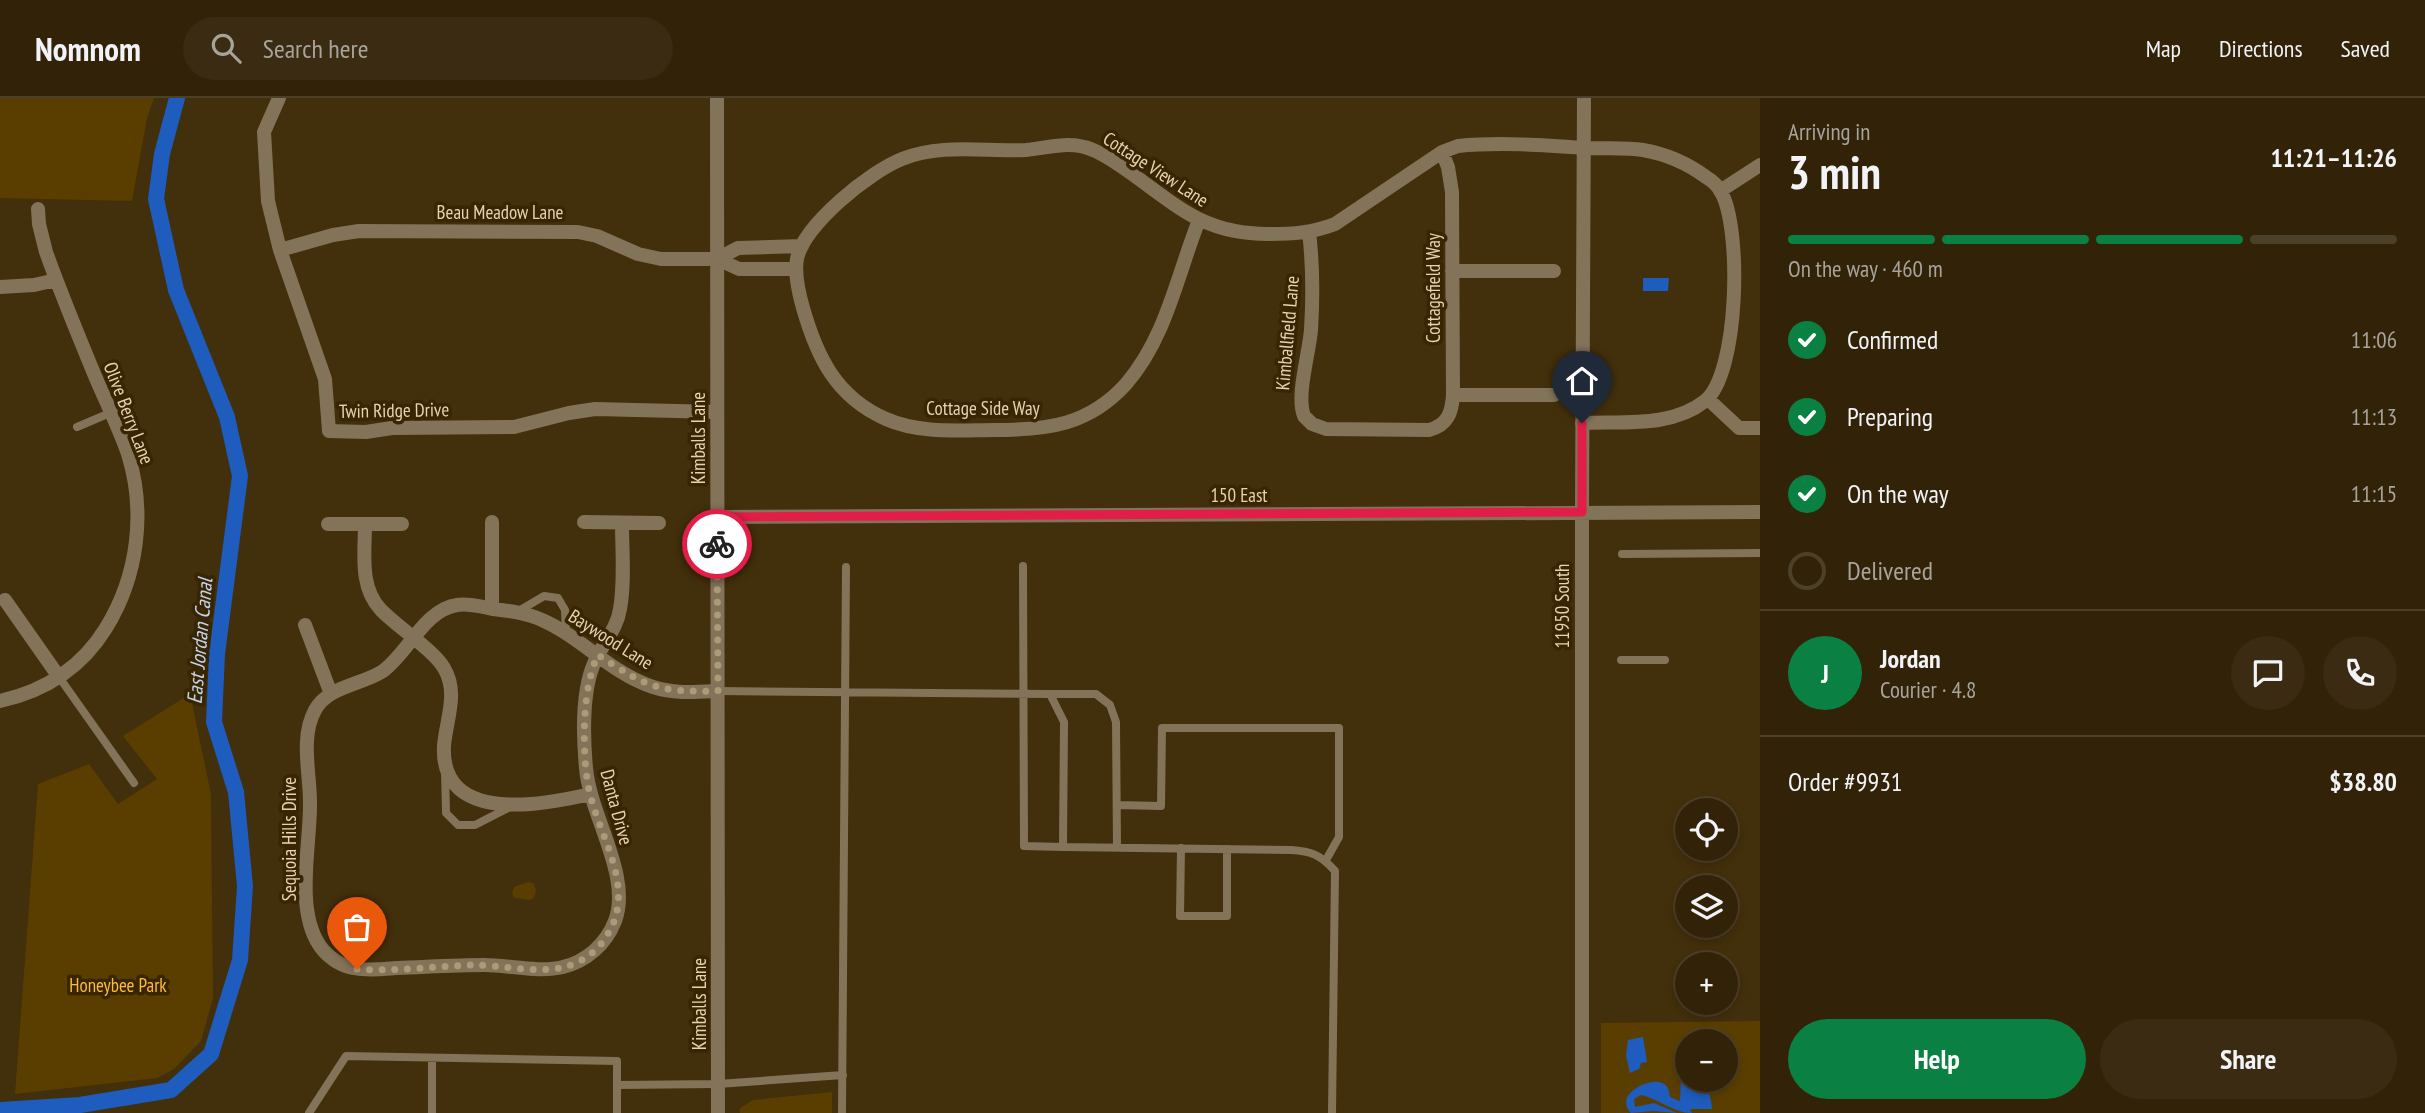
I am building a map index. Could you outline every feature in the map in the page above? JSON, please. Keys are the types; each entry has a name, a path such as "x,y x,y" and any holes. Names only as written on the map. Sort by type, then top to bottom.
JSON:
{"street":[{"name":"Twin Ridge Drive","path":"279,98 264,132 268,201 280,250 326,379 330,431 514,427 594,409 717,412"},
{"name":"Kimballs Lane","path":"717,98 718,1113"},
{"name":"11950 South","path":"1582,1113 1584,98"},
{"name":"Cottage View Lane","path":"798,257 829,210 880,171 902,159 938,150 1025,150 1059,145 1082,146 1112,160 1199,220 1237,233 1309,232 1343,219 1442,152 1466,145 1643,150 1681,161 1708,178 1720,191"},
{"name":"Cottagefield Way","path":"1442,152 1448,167 1452,192 1453,395 1451,411 1444,422"},
{"path":"1582,423 1662,421 1693,410 1714,392 1726,363 1732,316 1732,237 1720,191 1760,165"},
{"name":"Olive Berry Lane","path":"0,701 36,690 59,677 88,654 110,622 129,578 138,525 134,476 127,453 41,239 38,209"},
{"name":"Cottage Side Way","path":"798,257 801,302 812,340 822,362 850,394 876,414 907,426 931,429 1037,429 1063,425 1090,412 1115,395 1136,370 1164,322 1199,220"},
{"name":"Beau Meadow Lane","path":"280,250 333,235 359,231 558,231 597,236 638,254 661,259 717,259"},
{"name":"Kimballfield Lane","path":"1309,232 1312,302 1308,356 1300,400 1304,416 1312,424 1336,430 1429,430 1444,422"},
{"path":"717,259 738,247 798,257"},
{"path":"717,259 739,269 798,257"},
{"path":"1452,271 1554,271"},
{"path":"0,287 34,285 56,280"},
{"path":"1453,395 1554,395"},
{"path":"1708,399 1739,428 1760,428"},
{"name":"150 East","path":"717,517 1760,512"},
{"path":"492,522 492,608"},
{"path":"584,522 659,523"},
{"name":"Danta Drive","path":"336,961 365,970 480,965 542,969 572,964 590,954 604,940 614,923 620,893 617,873 590,794 585,752 586,691 598,655 620,612 622,523"},
{"path":"328,524 402,524"},
{"path":"365,524 365,568 370,592 382,610 438,660 450,684 445,756 452,779 464,792 489,804 549,802 590,794"},
{"path":"5,600 59,677"},
{"name":"Baywood Lane","path":"315,710 322,700 331,694 381,672 435,615 450,607 467,604 537,617 634,678 656,688 673,691 718,691"},
{"path":"305,625 331,694"},
{"name":"Sequoia Hills Drive","path":"315,710 307,738 310,815 306,889 316,939 324,952 336,961"}],"lane":[{"path":"76,427 110,413"},
{"path":"1622,554 1760,553"},
{"path":"1023,566 1024,846 1312,851 1326,860 1335,871 1332,1113"},
{"path":"842,1113 846,567"},
{"path":"517,613 544,596 558,598 565,610 566,634"},
{"path":"1622,660 1665,660"},
{"path":"59,677 134,783"},
{"path":"718,691 1096,694 1110,705 1116,722 1117,847"},
{"path":"1050,694 1064,722 1063,847"},
{"path":"1117,805 1161,806 1162,728 1339,729 1339,837 1326,860"},
{"path":"445,756 445,807 453,822 463,827 470,826 515,804"},
{"path":"1181,848 1180,916 1227,916 1227,849"},
{"path":"309,1113 346,1056 617,1061 617,1113"},
{"path":"432,1058 432,1113"},
{"path":"617,1085 718,1084 843,1075"}],"green space":[{"path":"0,98 154,98 147,118 132,201 0,198"},
{"name":"Honeybee Park","path":"190,694 211,794 213,998 201,1041 174,1069 157,1078 15,1094 38,784 89,764 118,804 157,779 123,736"},
{"path":"533,883 536,890 534,898 515,898 512,894 514,887"},
{"path":"1760,1021 1760,1113 1601,1113 1601,1023"},
{"path":"832,1092 832,1113 740,1113 740,1108 753,1100"}],"water":[{"path":"1643,278 1669,278 1668,291 1643,291"},
{"path":"1643,1037 1647,1062 1641,1063 1639,1069 1630,1073 1626,1056 1628,1040"},
{"path":"1656,1082 1666,1085 1670,1097 1680,1101 1680,1092 1708,1092 1712,1109 1692,1109 1692,1113 1685,1112 1641,1095 1634,1099 1635,1107 1654,1103 1677,1113 1631,1113 1626,1100 1635,1089"}],"waterway":[{"name":"East Jordan Canal","path":"0,1110 80,1105 171,1090 211,1054 240,960 245,886 236,792 214,722 217,654 240,476 227,417 176,290 156,199 162,154 177,98"}],"way so far":[{"path":"357,969 488,965 552,969 582,960 598,948 614,923 620,893 617,873 596,816 588,785 585,752 586,691 590,673 598,655 634,678 656,688 673,691 718,691 717,544"}],"route":[{"path":"717,544 717,517 1582,512 1582,423"}]}
